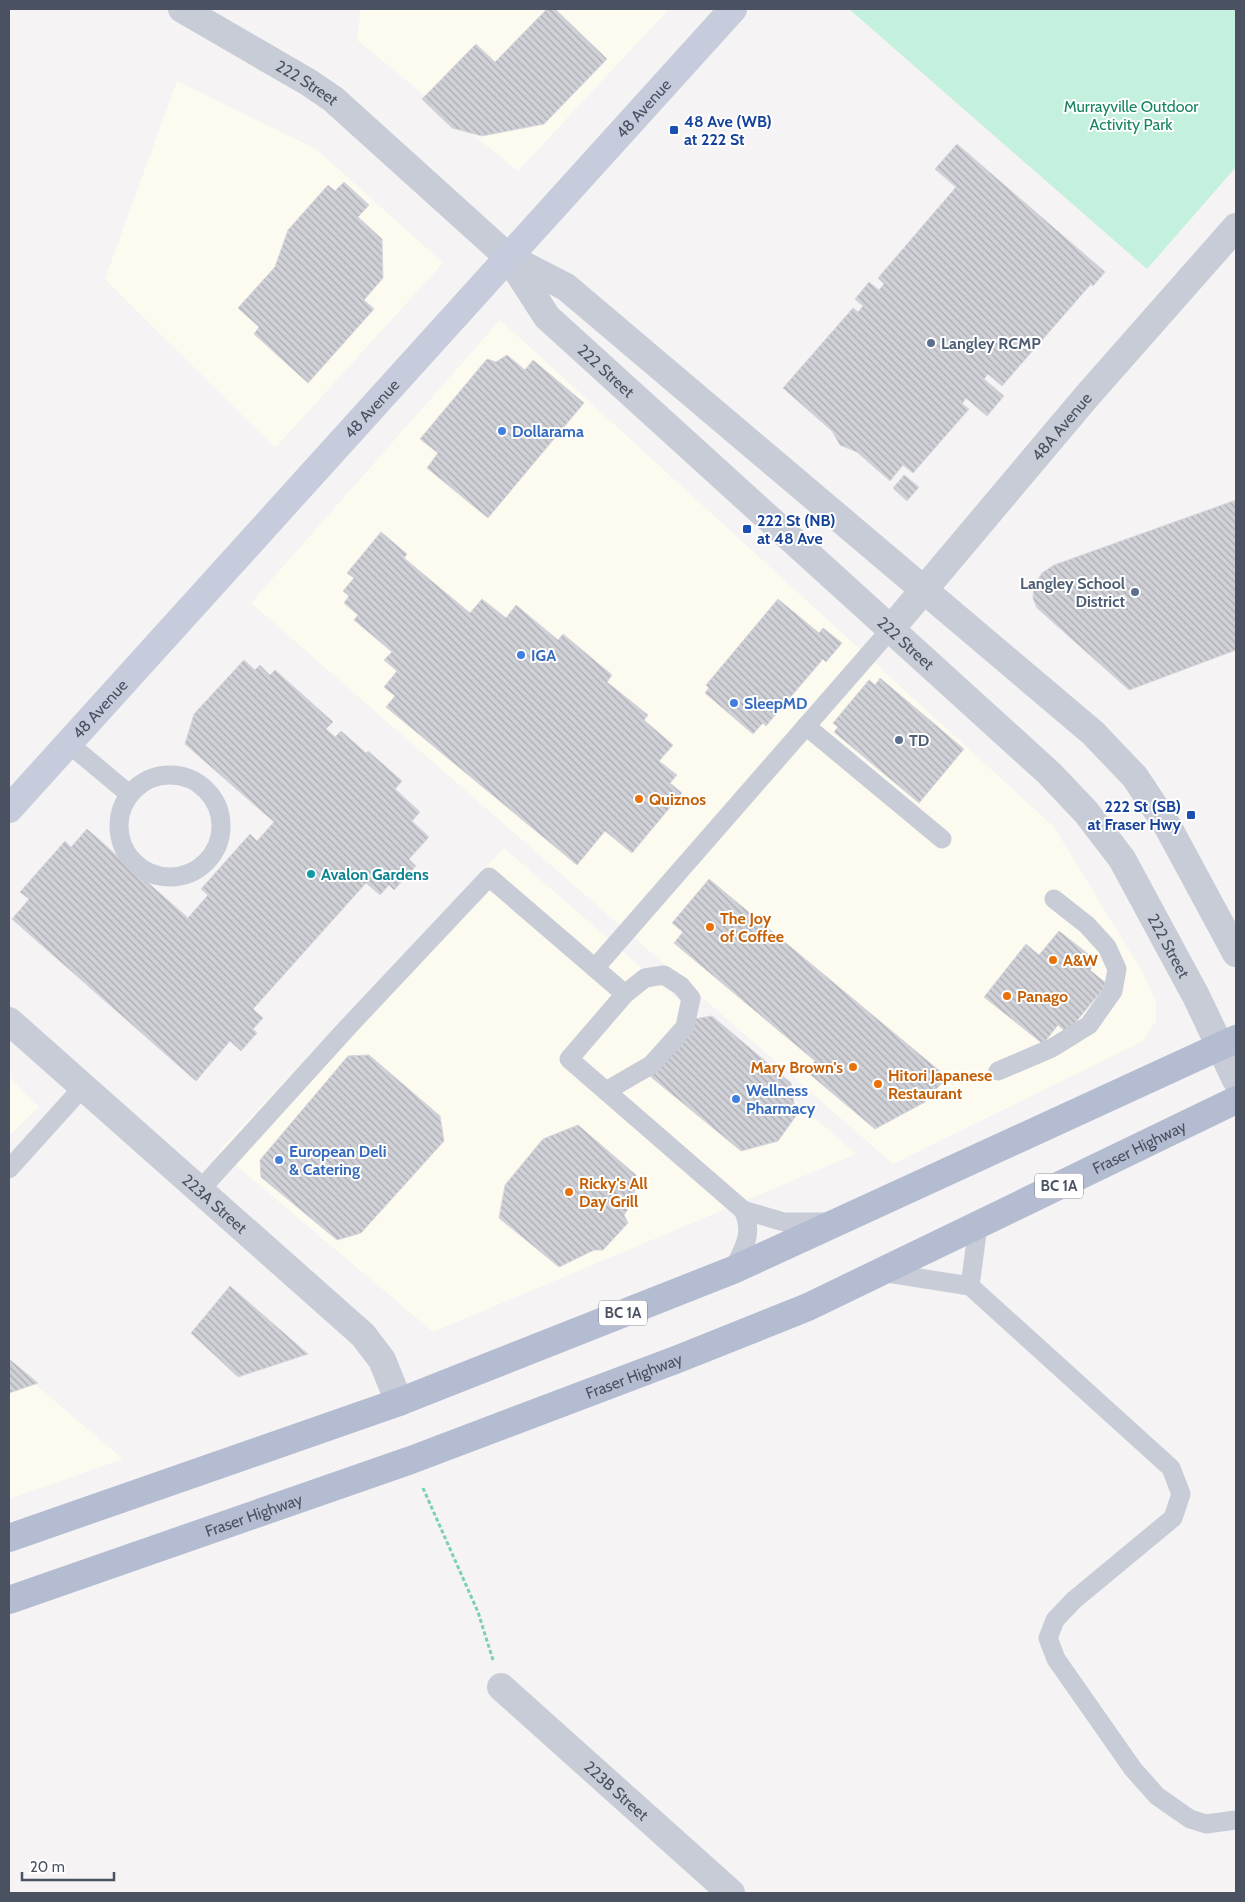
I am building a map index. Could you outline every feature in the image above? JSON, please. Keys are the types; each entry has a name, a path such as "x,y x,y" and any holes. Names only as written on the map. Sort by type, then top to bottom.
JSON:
{"main road":[{"name":"48 Avenue","path":"9,809 733,9"},
{"name":"BC 1A","path":"9,1538 399,1402 733,1270 833,1222 1228,1043"},
{"name":"Fraser Highway","path":"9,1600 411,1460 678,1360 808,1307 1236,1100"}],"street":[{"name":"222 Street","path":"182,9 308,82 333,100 508,256 566,287 679,385 727,422 1093,733 1135,777 1168,827 1236,953"},
{"name":"48A Avenue","path":"890,630 926,590 1087,396 1236,227"},
{"name":"222 Street","path":"508,256 546,317 1049,773 1086,812 1122,859 1196,996 1228,1043 1236,1080"},
{"name":"223A Street","path":"9,1022 364,1335 382,1360 399,1402"},
{"name":"223B Street","path":"502,1687 731,1893"}],"lane":[{"path":"595,968 890,630"},
{"path":"806,726 942,839"},
{"path":"68,743 129,794"},
{"path":"172,774 188,777 202,785 213,797 220,812 221,829 217,847 207,862 193,872 176,878 158,876 142,870 128,858 120,842 118,824 121,808 129,794 141,783 155,776 172,774"},
{"path":"200,1190 347,1028 489,877 625,994"},
{"path":"998,1071 1052,1048 1089,1025 1113,991 1117,969 1107,947 1087,925 1054,899"},
{"path":"606,1092 652,1065 685,1027 691,998 681,986 664,975 645,978 625,994 568,1059 606,1092 744,1210 784,1222 833,1222"},
{"path":"9,1169 83,1087"},
{"path":"733,1270 746,1243 749,1231 744,1210"},
{"path":"970,1286 978,1226"},
{"path":"882,1272 970,1286 1171,1468 1181,1494 1173,1518 1074,1600 1055,1620 1048,1638 1056,1659 1133,1769 1157,1796 1190,1820 1206,1824 1236,1820"}],"path":[{"path":"411,1460 478,1612 502,1687"}],"shaded area":[{"path":"361,9 669,9 518,171 357,40"},
{"path":"177,81 316,149 443,263 275,448 105,279"},
{"path":"500,320 1054,827 1145,976 1156,1003 1156,1021 1143,1041 893,1164 251,603"},
{"path":"504,848 856,1154 433,1332 219,1151"},
{"path":"9,1076 39,1107 9,1136"},
{"path":"9,1362 123,1459 9,1499"}],"green space":[{"name":"Murrayville Outdoor Activity Park","path":"849,9 1236,9 1236,167 1147,269"}],"building":[{"path":"547,9 555,9 607,59 544,124 482,136 452,128 422,99 476,44 495,62"},
{"name":"Langley RCMP","path":"957,144 1105,272 1093,286 1091,284 1002,386 988,374 984,379 1004,396 987,416 966,398 962,404 969,409 913,473 903,465 890,481 857,452 840,445 832,431 783,388 853,308 858,312 863,306 855,299 869,282 879,290 884,284 878,278 956,187 935,169"},
{"path":"344,182 369,205 358,217 382,239 383,278 364,300 374,309 308,383 254,334 259,327 238,308 275,267 288,230 328,185 335,191"},
{"path":"507,355 525,370 533,360 584,403 488,518 427,468 438,453 420,439 487,359 496,362"},
{"path":"904,475 919,487 907,501 893,488"},
{"name":"Langley School District","path":"1236,500 1236,650 1129,690 1037,608 1033,598 1034,585 1042,573 1054,565"},
{"path":"381,532 407,554 404,558 470,613 482,599 506,618 516,605 558,640 563,634 612,675 607,682 648,715 644,720 673,745 659,761 677,775 670,783 682,793 632,853 605,831 577,865 386,707 395,696 384,687 397,671 384,660 392,652 354,620 358,615 344,603 349,596 343,591 354,578 347,573"},
{"path":"778,599 819,633 823,628 842,643 826,662 823,659 766,726 763,723 753,734 705,693 709,688 706,685"},
{"name":"Avalon Gardens","path":"244,660 255,670 260,665 270,675 275,670 333,722 326,729 335,737 341,731 366,753 368,751 402,781 395,789 420,812 412,821 429,837 409,859 416,866 394,890 389,885 380,895 366,883 253,1009 263,1018 253,1029 257,1033 241,1051 230,1041 196,1081 12,919 29,899 20,892 65,841 71,847 87,829 188,918 208,895 201,889 250,834 257,841 274,822 185,744 194,714"},
{"name":"TD","path":"880,678 964,749 919,803 834,732 838,727 833,723 869,680 875,685"},
{"path":"709,879 947,1077 925,1102 875,1129 806,1071 815,1061 674,943 683,932 672,923"},
{"path":"1059,931 1097,961 1090,970 1107,984 1067,1033 1058,1025 1043,1044 984,997 1026,944 1039,955"},
{"name":"Wellness Pharmacy","path":"712,1016 791,1083 796,1116 778,1141 741,1151 651,1077 647,1058 680,1021"},
{"path":"369,1055 440,1116 444,1141 361,1233 337,1240 261,1177 260,1160 348,1056"},
{"name":"Ricky's All Day Grill","path":"578,1125 636,1175 634,1200 624,1215 628,1223 603,1250 594,1250 559,1267 499,1218 505,1185 543,1139"},
{"path":"230,1286 308,1354 238,1377 191,1333"},
{"path":"9,1359 38,1383 9,1393"}],"place":[{"name":"48 Ave (WB) at 222 St","path":"674,130"},
{"name":"Langley RCMP","path":"931,343"},
{"name":"Dollarama","path":"502,431"},
{"name":"222 St (NB) at 48 Ave","path":"747,529"},
{"name":"Langley School District","path":"1135,592"},
{"name":"IGA","path":"521,655"},
{"name":"SleepMD","path":"734,703"},
{"name":"TD","path":"899,740"},
{"name":"Quiznos","path":"639,799"},
{"name":"222 St (SB) at Fraser Hwy","path":"1191,815"},
{"name":"Avalon Gardens","path":"311,874"},
{"name":"The Joy of Coffee","path":"710,927"},
{"name":"A&W","path":"1053,960"},
{"name":"Panago","path":"1007,996"},
{"name":"Mary Brown's","path":"853,1067"},
{"name":"Hitori Japanese Restaurant","path":"878,1084"},
{"name":"Wellness Pharmacy","path":"736,1099"},
{"name":"European Deli & Catering","path":"279,1160"},
{"name":"Ricky's All Day Grill","path":"569,1192"}]}
